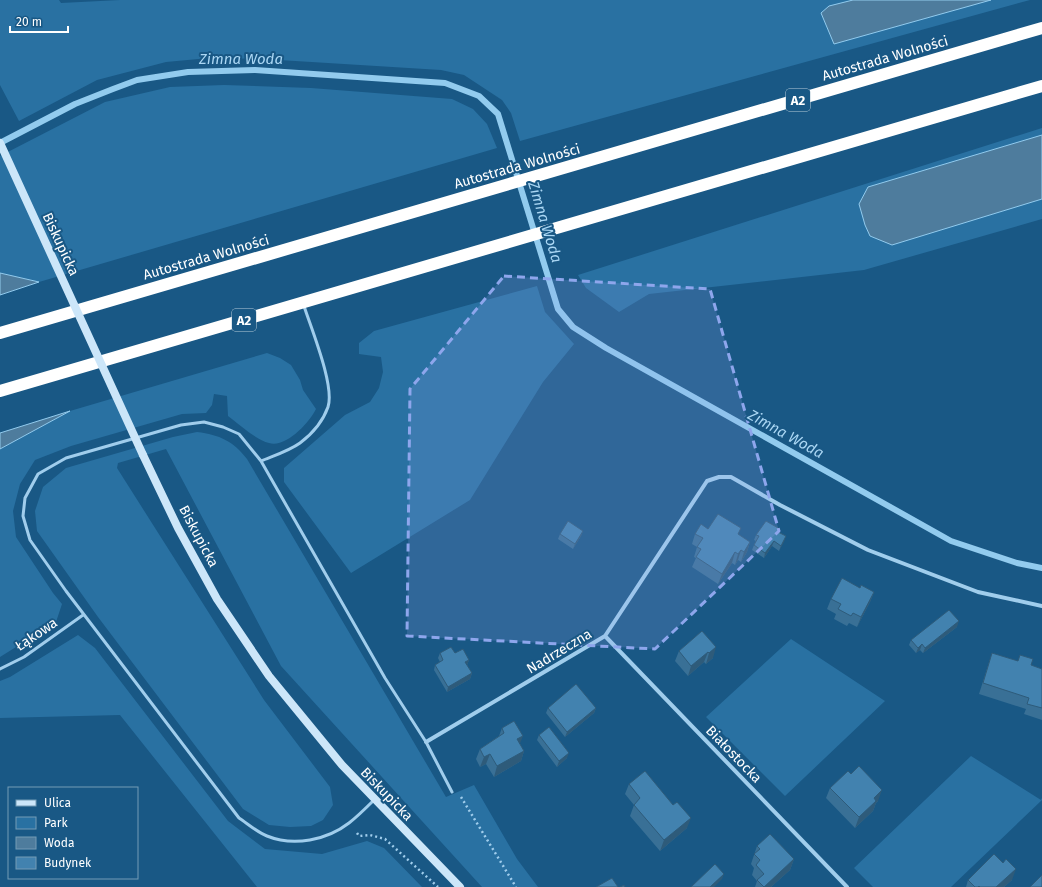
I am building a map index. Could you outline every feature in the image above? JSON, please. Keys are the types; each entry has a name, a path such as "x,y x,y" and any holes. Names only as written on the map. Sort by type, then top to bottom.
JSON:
{"highway":[{"name":"Autostrada Wolności","path":"0,333 1042,28"},
{"name":"A2","path":"0,391 1042,86"}],"main road":[{"name":"Biskupicka","path":"0,143 143,455 178,528 221,605 269,676 342,765 374,800 460,887"}],"street":[{"name":"Nadrzeczna","path":"426,742 605,636 707,481 718,477 731,477 780,505 868,550 978,592 1042,606"},
{"name":"Białostocka","path":"605,636 847,887"}],"lane":[{"path":"261,461 299,444 315,429 328,406 330,398 327,380 303,303"},
{"path":"374,800 348,823 316,839 297,841 283,840 267,836 252,828 239,818 83,615 30,540 23,516 25,498 38,474 66,458 181,425 204,422 223,426 239,434 261,461 385,678 426,742 452,792"},
{"name":"Łąkowa","path":"0,669 24,656 83,615"}],"path":[{"path":"452,792 458,792 516,887"},
{"path":"358,833 359,836 370,835 385,839 398,848 438,887"}],"highlighted area":[{"path":"504,276 710,289 779,531 655,649 407,636 410,389"}],"green space":[{"path":"0,0 59,0 61,3 120,0 1030,0 520,141 511,113 502,100 464,75 441,70 263,59 209,58 166,62 97,80 19,121 0,85"},
{"path":"224,85 311,88 452,99 473,109 487,124 497,148 39,282 0,273 0,156 105,102 170,87"},
{"path":"1042,128 1042,219 864,270 649,294 619,312 586,288 578,275"},
{"path":"537,286 545,312 574,344 543,382 470,500 351,573 284,482 284,468 345,415 370,402 379,388 383,372 381,357 359,354 359,343 374,331"},
{"path":"267,353 280,358 291,365 300,380 303,390 316,409 303,427 283,442 276,444 269,443 253,435 228,416 227,396 214,394 212,405 206,413 182,414 71,446 35,460 20,484 13,511 16,537 62,604 56,622 0,657 0,449 70,411"},
{"path":"197,432 213,435 231,443 247,459 446,797 474,785 517,859 538,887 482,887 281,666 166,449 118,463 117,468 264,700 330,787 333,805 323,820 311,826 290,827 269,825 243,809 98,617 37,531 35,511 43,487 66,468 173,437"},
{"path":"78,635 95,648 228,821 265,849 322,854 367,841 384,848 422,887 257,887 120,715 0,718 0,681 10,677"},
{"path":"791,639 885,701 785,796 706,717"},
{"path":"971,756 1041,800 1042,798 1042,800 951,887 873,887 854,868"}],"water":[{"path":"853,0 991,0 834,44 821,13 829,6"},
{"path":"1042,135 1042,199 892,245 870,236 859,204 868,187"},
{"path":"0,273 39,282 0,295"},
{"path":"70,411 0,449 0,433"}],"building":[{"path":"718,514 741,528 738,534 750,542 744,552 741,550 738,554 735,552 722,574 696,557 701,549 697,547 703,538 695,534 701,524 708,529"},
{"path":"568,521 583,531 575,544 560,534"},
{"path":"766,521 780,529 778,532 786,536 781,546 774,541 765,553 754,545 759,536 756,535"},
{"path":"842,578 860,588 861,585 874,592 861,617 853,613 851,616 838,609 841,604 831,599"},
{"path":"949,610 959,621 925,648 922,644 918,648 911,640"},
{"path":"702,631 716,647 691,666 679,651"},
{"path":"451,647 455,653 463,649 469,660 465,662 472,673 448,687 435,665 443,660 440,653"},
{"path":"992,653 1018,661 1020,655 1033,659 1031,665 1042,669 1042,708 1027,704 1029,698 983,683"},
{"path":"576,684 596,708 567,732 548,708"},
{"path":"514,721 523,736 517,739 524,751 497,766 490,754 484,757 480,749 504,733 502,728"},
{"path":"549,727 569,753 559,761 539,735"},
{"path":"859,766 882,790 874,798 876,801 859,817 830,788 848,771 851,774"},
{"path":"645,771 673,805 677,802 691,818 664,840 634,805 640,798 629,784"},
{"path":"770,834 794,859 764,887 757,880 764,874 756,865 760,860 754,854 760,849 757,846"},
{"path":"994,854 1003,863 1006,859 1016,869 996,887 975,887 968,880"},
{"path":"715,864 724,874 710,887 691,887"},
{"path":"1042,875 1042,887 1030,887"},
{"path":"612,878 618,887 596,887"}],"waterway":[{"name":"Zimna Woda","path":"0,143 75,104 113,89 137,80 188,72 255,70 445,83 479,96 498,114 558,309 573,327 606,348 951,541 1017,563 1042,568"}]}
